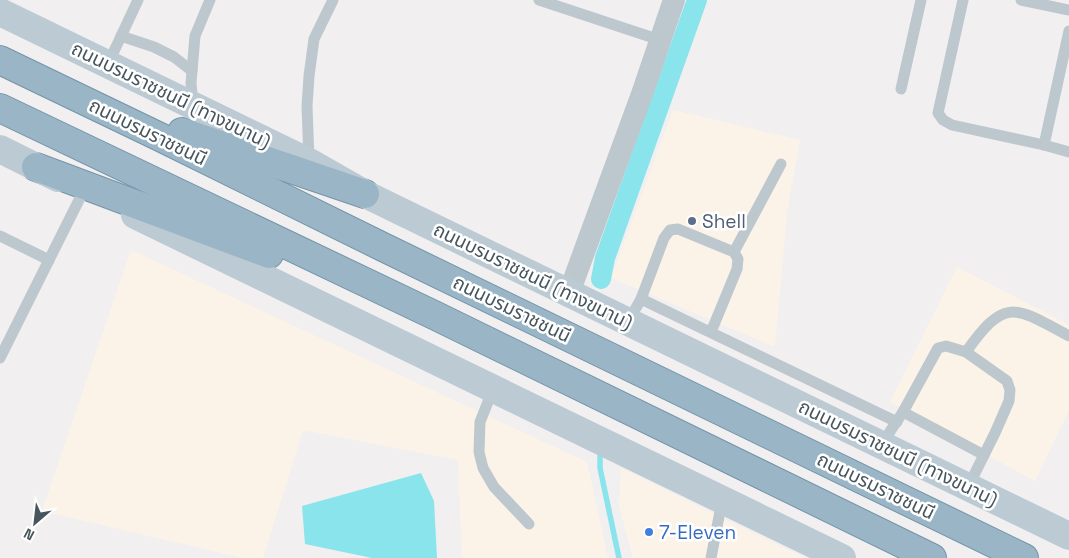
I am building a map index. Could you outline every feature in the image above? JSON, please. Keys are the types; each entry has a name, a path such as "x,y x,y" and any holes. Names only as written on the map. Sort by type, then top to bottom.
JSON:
{"highway":[{"name":"ถนนบรมราชชนนี","path":"0,60 1024,558"},
{"path":"60,90 365,194"},
{"path":"0,108 434,315 932,558"},
{"path":"36,167 434,315"}],"main road":[{"name":"ถนนบรมราชชนนี (ทางขนาน)","path":"0,12 309,162 365,194 1069,536"},
{"path":"0,149 722,500 833,556"}],"street":[{"path":"569,293 642,94 674,0"}],"lane":[{"path":"108,64 138,0"},
{"path":"193,106 192,71 195,36 210,0"},
{"path":"309,162 307,106 311,58 314,39 333,0"},
{"path":"538,0 660,40"},
{"path":"901,88 921,0"},
{"path":"963,0 938,112 943,120 952,125 1069,152"},
{"path":"1022,0 1069,10"},
{"path":"1044,145 1069,30"},
{"path":"121,36 154,47 174,57 192,71"},
{"path":"734,252 781,164"},
{"path":"0,358 84,190"},
{"path":"628,322 641,299 664,238 670,230 678,228 734,252 738,259 737,269 711,332"},
{"path":"0,236 49,260"},
{"path":"641,299 984,455"},
{"path":"966,352 990,321 1010,311 1029,314 1069,336"},
{"path":"881,445 900,417 938,348 946,346 966,352 1007,381 1010,390 1009,401 968,487"},
{"path":"493,389 480,422 479,452 483,468 494,487 529,524"},
{"path":"711,558 722,500"}],"shaded area":[{"path":"673,110 800,140 787,212 775,347 611,278"},
{"path":"131,250 587,462 608,558 462,558 458,460 303,430 263,558 243,558 42,511"},
{"path":"957,267 1069,325 1069,410 1035,481 890,402"},
{"path":"621,468 805,558 633,558 619,506"}],"water":[{"path":"421,473 434,501 437,558 372,558 305,544 302,506"}],"waterway":[{"path":"601,279 605,258 697,0"},
{"path":"600,456 600,468 619,558"}],"place":[{"name":"Shell","path":"692,221"},
{"name":"7-Eleven","path":"649,532"}]}
